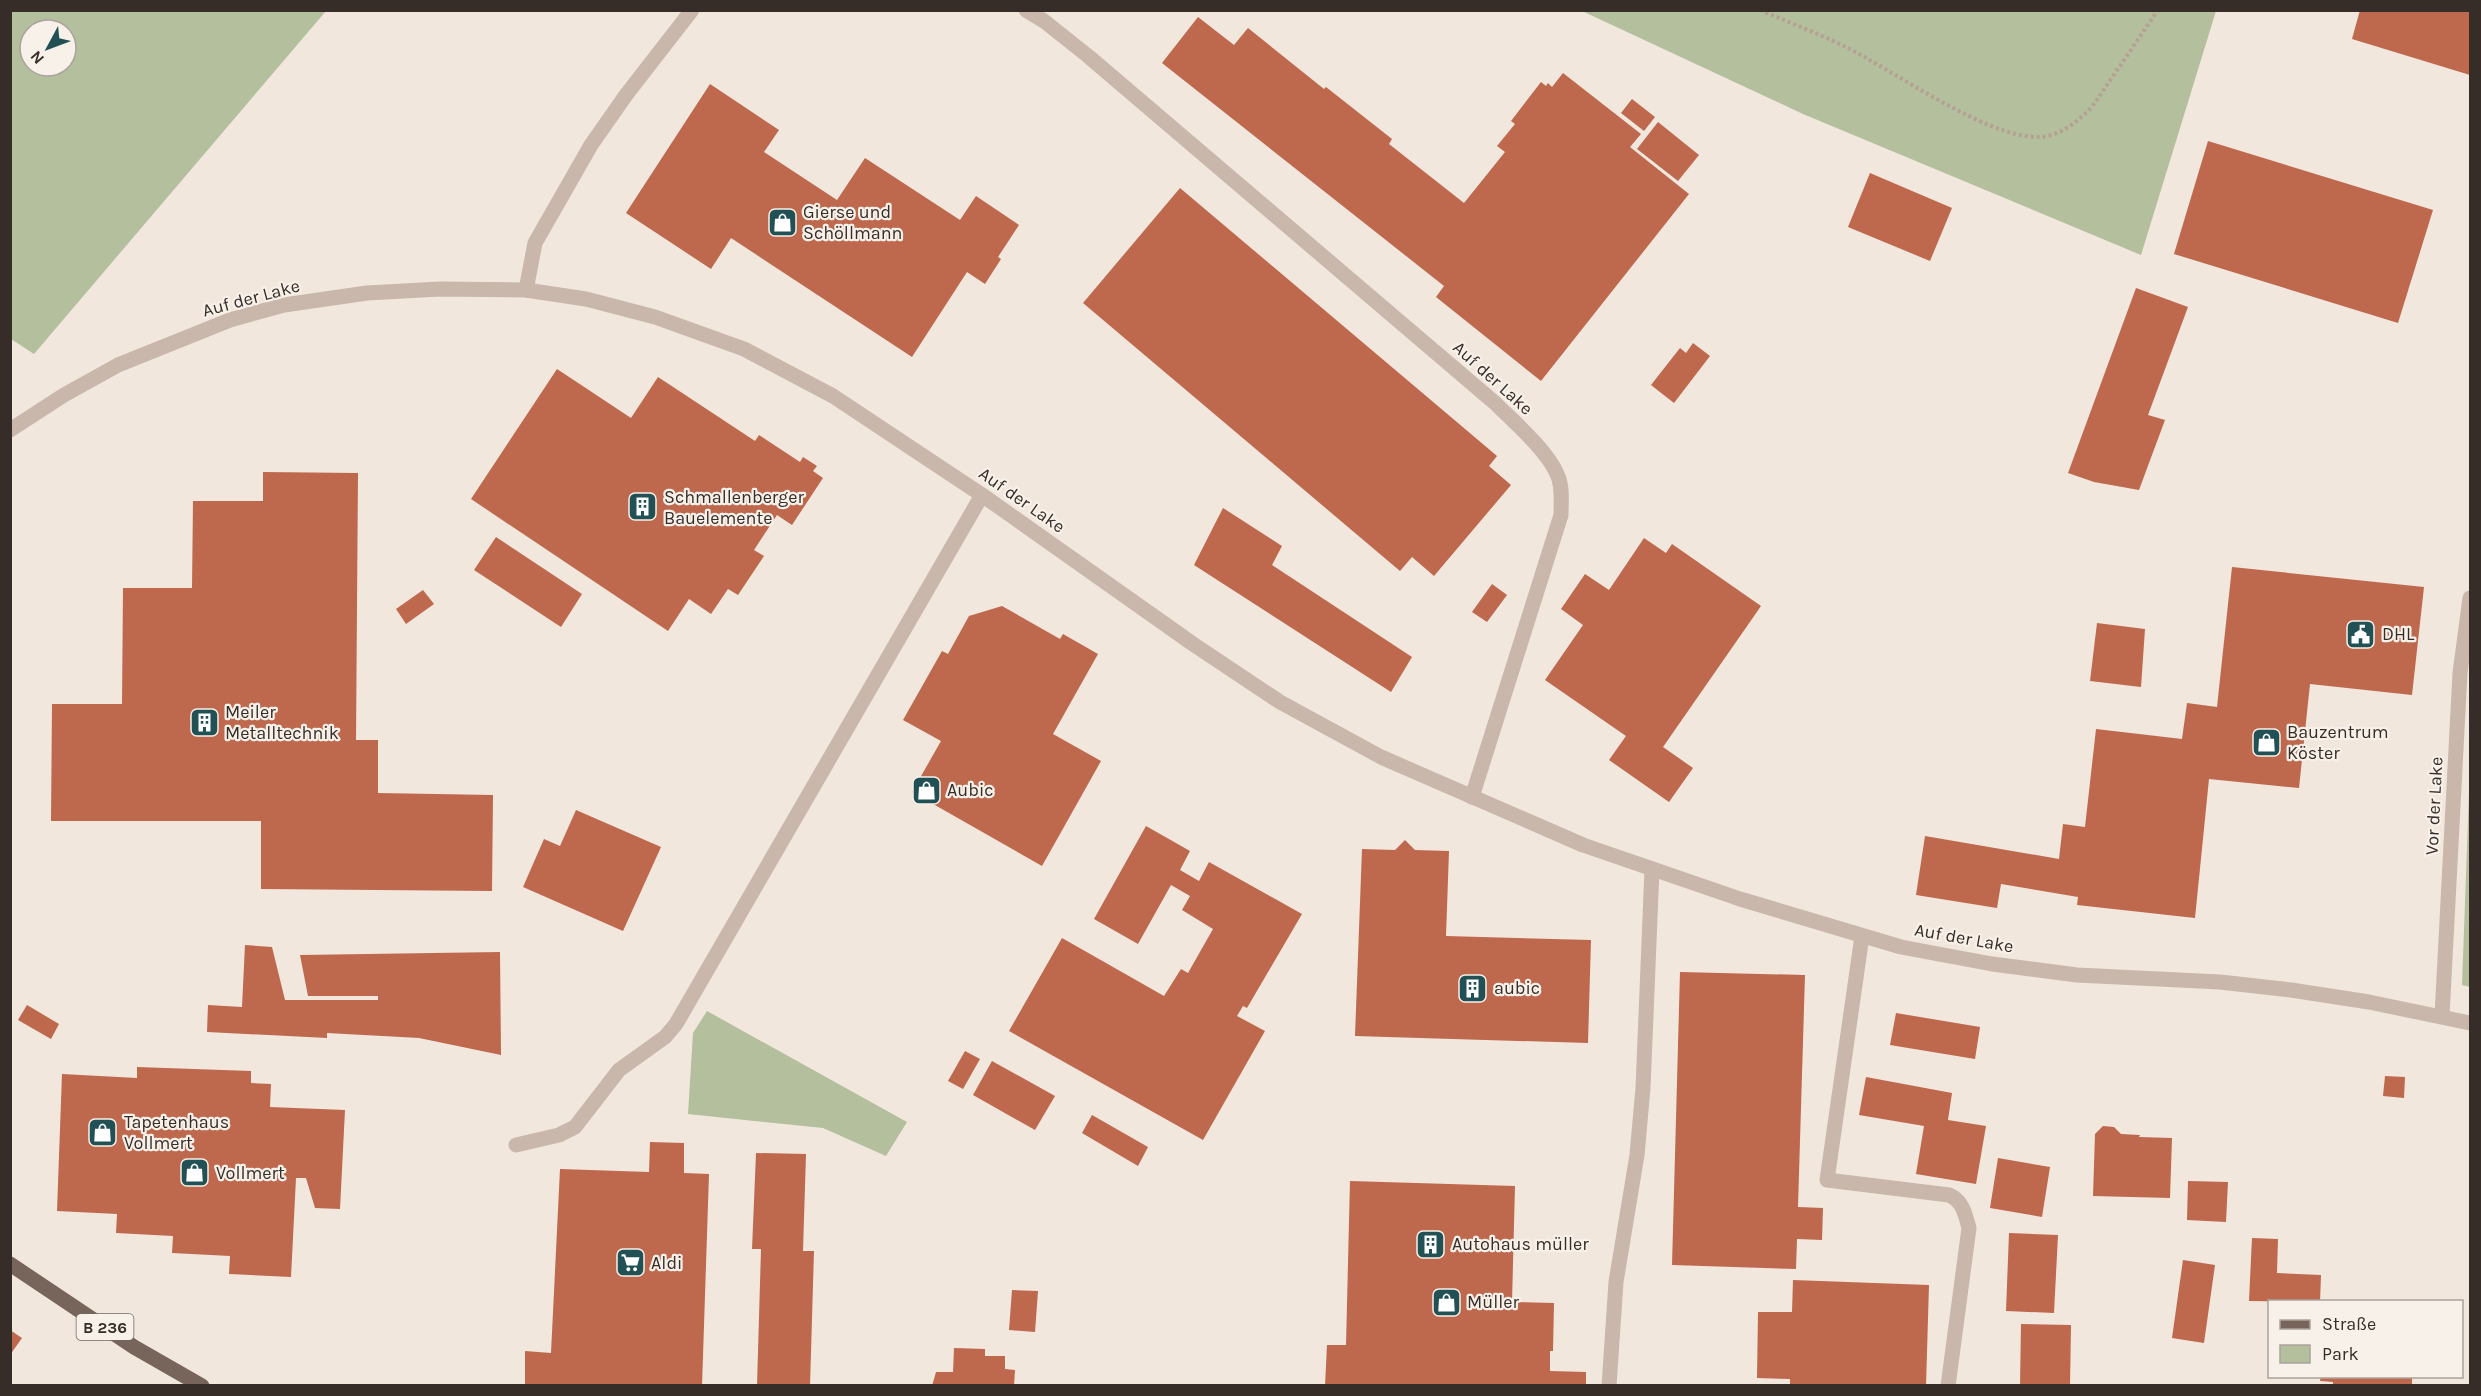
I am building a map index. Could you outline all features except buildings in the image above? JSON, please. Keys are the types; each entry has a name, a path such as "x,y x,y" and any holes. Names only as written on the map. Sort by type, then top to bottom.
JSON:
{"main road":[{"name":"B 236","path":"10,1264 134,1347 202,1386"}],"street":[{"path":"526,290 535,243 591,145 626,95 692,10"},
{"name":"Auf der Lake","path":"1026,10 1046,16 1088,56 1495,403 1533,441 1557,474 1561,491 1561,515 1472,797"},
{"name":"Auf der Lake","path":"12,424 118,365 230,320 284,306 367,293 440,289 526,290 586,299 655,317 744,349 833,396 982,495 1193,644 1280,702 1381,757 1583,845 1740,899 1901,947 1992,964 2077,975 2220,982 2369,1002 2470,1023"},
{"path":"516,1144 559,1135 575,1127 619,1070 664,1037 676,1024 982,495"},
{"name":"Vor der Lake","path":"2442,1016 2460,673 2470,598"},
{"path":"1609,1386 1616,1282 1638,1155 1652,869"},
{"path":"1862,936 1827,1180 1949,1195 1958,1199 1965,1212 1969,1228 1948,1386"}],"path":[{"path":"1760,10 1844,46 1980,122 2034,137 2060,132 2087,112 2117,68 2135,47 2158,10"}],"green space":[{"path":"2216,10 2141,255 1803,114 1582,11"},
{"path":"10,11 326,11 34,354 11,339"},
{"path":"2470,764 2470,987 2462,985"},
{"path":"707,1011 907,1122 886,1156 823,1128 688,1114 693,1033"}],"place":[{"name":"Gierse und Schöllmann","path":"782,222"},
{"name":"Schmallenberger Bauelemente","path":"643,507"},
{"name":"DHL","path":"2361,634"},
{"name":"Meiler Metalltechnik","path":"204,722"},
{"name":"Bauzentrum Köster","path":"2266,742"},
{"name":"Aubic","path":"926,790"},
{"name":"aubic","path":"1473,988"},
{"name":"Tapetenhaus Vollmert","path":"103,1132"},
{"name":"Vollmert","path":"195,1173"},
{"name":"Autohaus müller","path":"1431,1244"},
{"name":"Aldi","path":"630,1263"},
{"name":"Müller","path":"1446,1302"}]}
